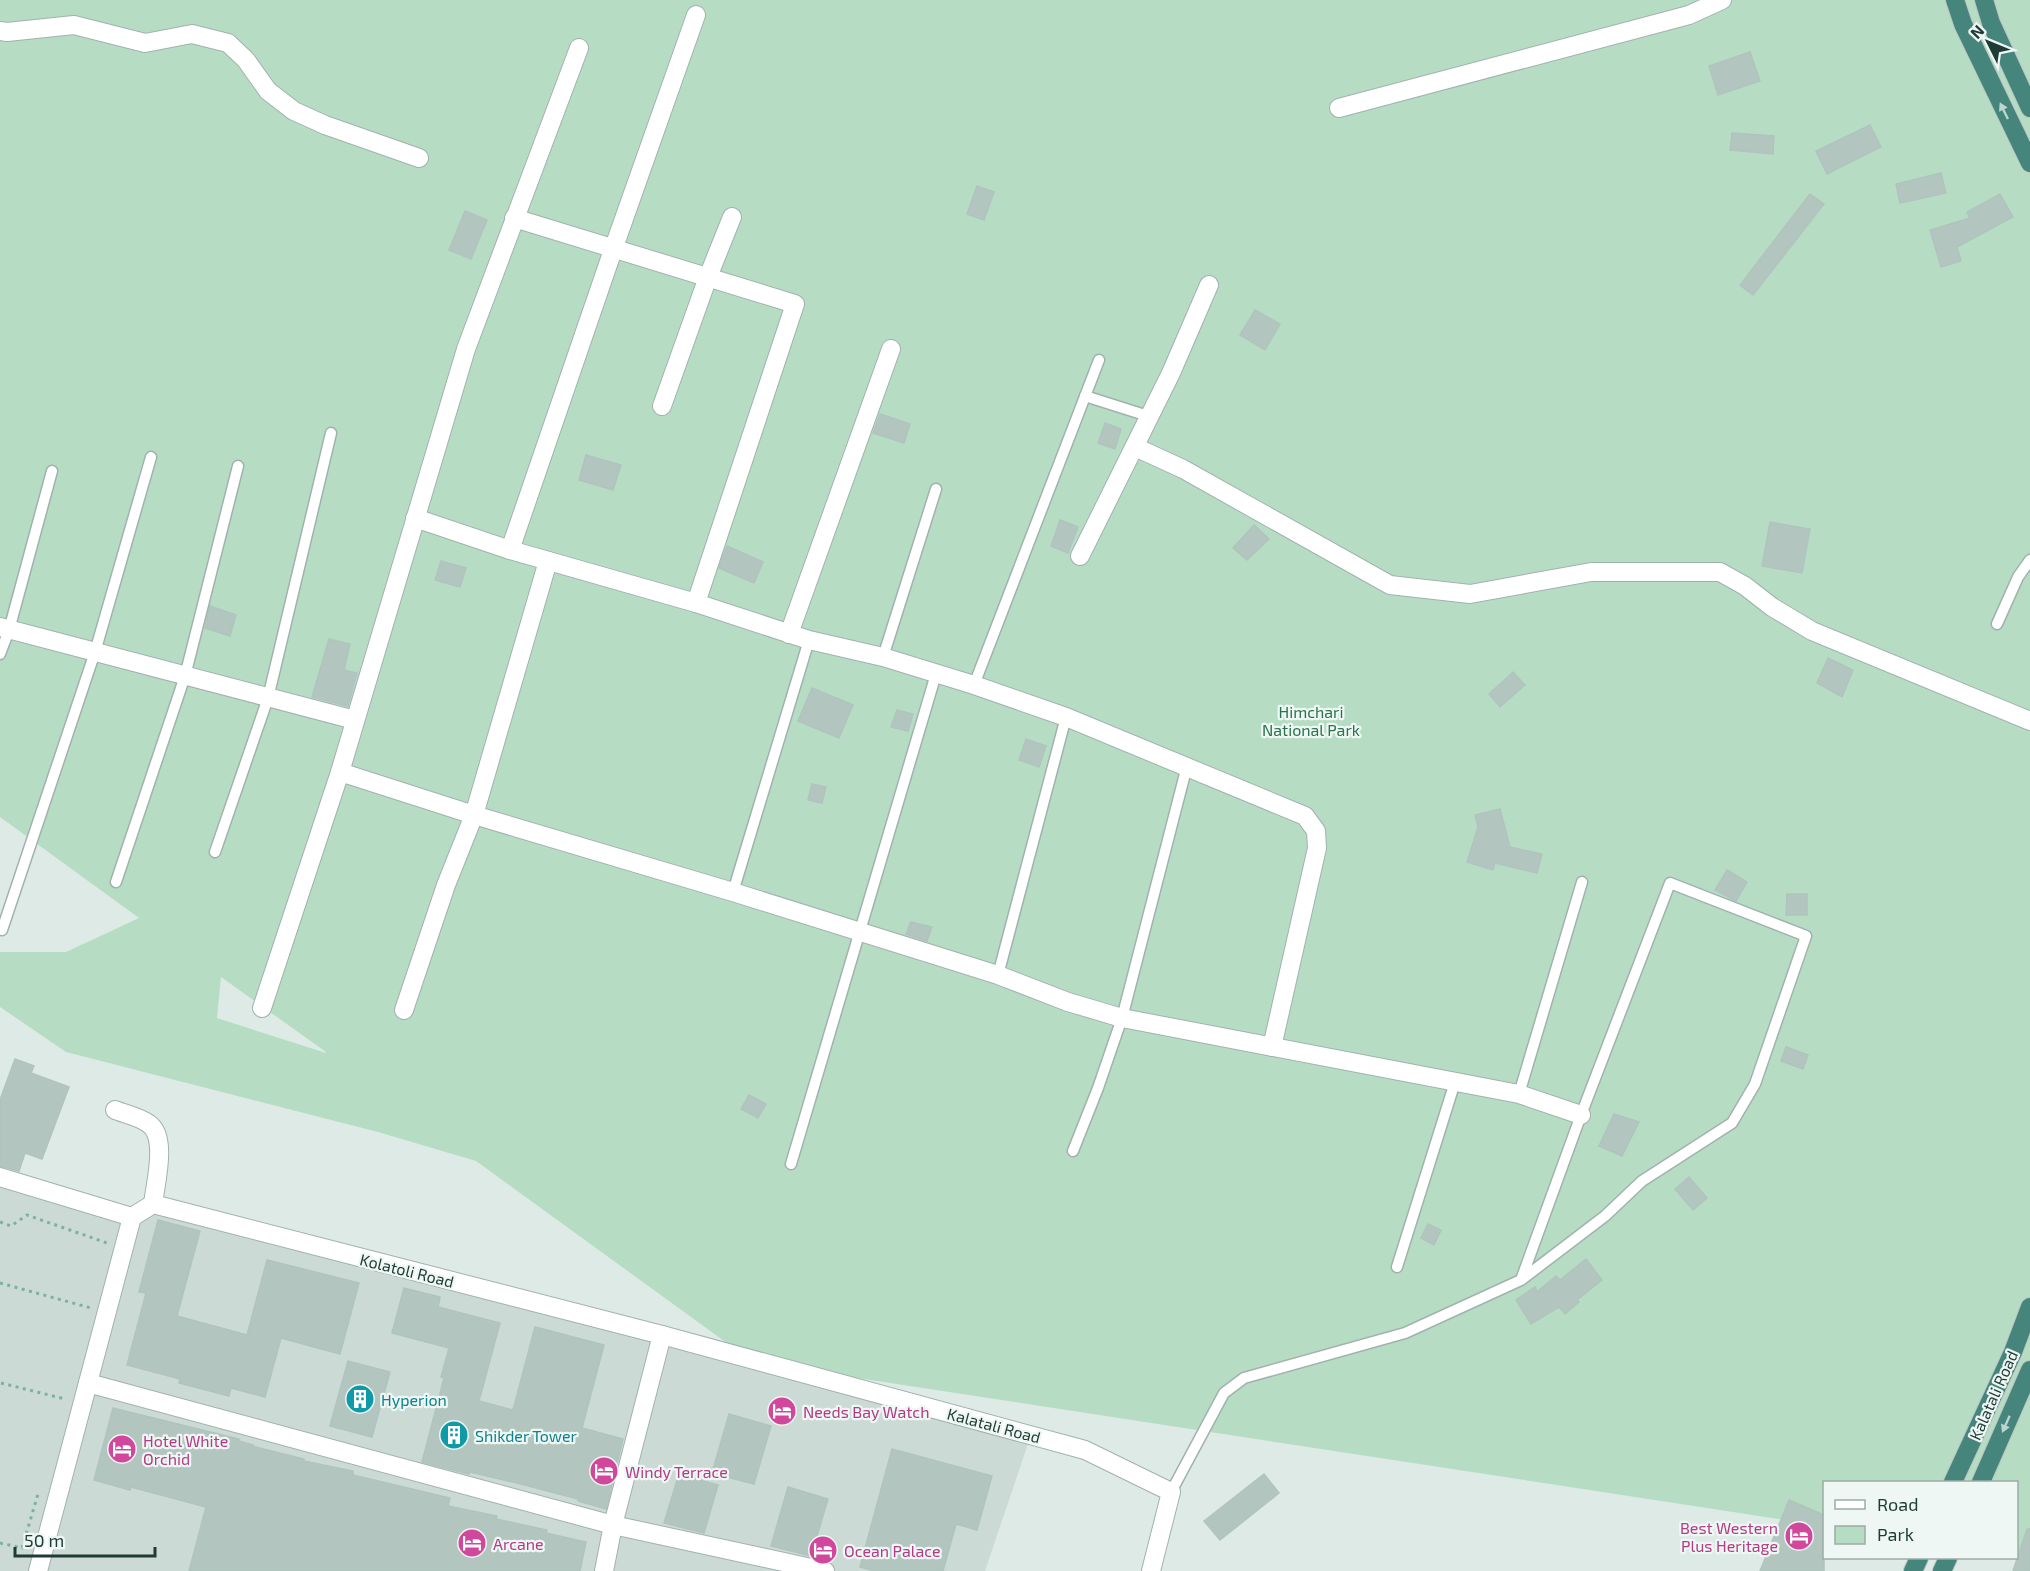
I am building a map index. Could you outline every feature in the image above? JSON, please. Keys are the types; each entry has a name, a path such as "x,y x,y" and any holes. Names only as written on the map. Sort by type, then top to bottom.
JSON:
{"highway":[{"path":"1955,0 1963,24 2030,163"},
{"path":"1984,0 1991,23 2030,108"},
{"name":"Kalatali Road","path":"1953,1481 2013,1352 2030,1306"},
{"name":"Kalatali Road","path":"1981,1481 2030,1370"}],"street":[{"path":"1339,108 1689,15 1722,0"},
{"path":"510,550 696,15"},
{"path":"0,31 74,25 145,43 192,34 228,43 246,60 268,91 294,111 326,125 419,158"},
{"path":"262,1008 340,772 466,349 579,48"},
{"path":"662,406 732,217"},
{"path":"514,218 795,304 696,603"},
{"path":"1080,556 1171,373 1209,285"},
{"path":"789,634 891,349"},
{"path":"1135,447 1183,469 1390,585 1470,594 1591,572 1720,572 1745,585 1772,607 1812,631 2030,721"},
{"path":"415,518 510,550 696,603 809,640 883,657 974,685 1066,717 1305,816 1316,831 1317,848 1272,1047"},
{"path":"404,1010 446,885 474,815 548,561"},
{"path":"4,629 355,720"},
{"path":"340,772 998,975 1068,1002 1122,1018 1519,1094 1581,1115"},
{"path":"38,1571 132,1217 153,1204 160,1149 158,1135 149,1123 115,1110"},
{"path":"0,1177 132,1217"},
{"name":"Kolatoli Road","path":"153,1204 662,1335"},
{"path":"604,1571 613,1525 662,1335"},
{"name":"Kalatali Road","path":"662,1335 1085,1450 1171,1492"},
{"path":"87,1383 613,1525 825,1571"},
{"path":"1151,1571 1171,1492"}],"lane":[{"path":"974,685 1099,360"},
{"path":"1085,396 1148,417"},
{"path":"215,852 268,698 331,433"},
{"path":"2,930 95,652 151,457"},
{"path":"116,882 185,676 238,466"},
{"path":"0,654 4,629 52,471"},
{"path":"883,657 936,489"},
{"path":"1997,624 2018,577 2030,560"},
{"path":"733,892 809,640"},
{"path":"791,1164 936,674"},
{"path":"998,975 1066,717"},
{"path":"1073,1151 1122,1018 1187,766"},
{"path":"1519,1094 1582,882"},
{"path":"1171,1492 1224,1393 1244,1378 1405,1333 1521,1280 1605,1216 1642,1181 1732,1123 1755,1084 1806,936 1670,883 1581,1115 1521,1280"},
{"path":"1397,1267 1455,1082"}],"path":[{"path":"0,1222 11,1226 27,1215 111,1244"},
{"path":"0,1283 93,1308"},
{"path":"0,1382 65,1399"},
{"path":"0,1543 22,1548 38,1491"}],"shaded area":[{"path":"0,1176 117,1214 163,1198 1031,1435 985,1571 0,1571"}],"green space":[{"name":"Himchari National Park","path":"0,0 2030,0 2030,1558 2018,1556 2018,1481 1823,1481 1823,1526 753,1362 476,1161 378,1132 66,1052 0,1007 0,952 66,952 139,918 0,817","holes":["221,977 326,1052 217,1018"]}],"building":[{"path":"1750,52 1760,81 1718,95 1709,66"},
{"path":"1870,125 1881,147 1827,174 1816,151"},
{"path":"1732,133 1774,136 1773,154 1730,150"},
{"path":"1941,173 1946,193 1900,203 1896,184"},
{"path":"977,186 994,192 984,220 967,214"},
{"path":"1810,194 1824,204 1753,295 1740,285"},
{"path":"2000,194 2013,217 1957,247 1961,261 1941,267 1930,230 1970,218 1967,212"},
{"path":"465,211 487,220 471,259 449,250"},
{"path":"1255,310 1280,324 1265,350 1240,335"},
{"path":"880,414 910,424 904,443 873,433"},
{"path":"1105,423 1121,429 1115,449 1098,443"},
{"path":"586,455 621,465 613,490 579,480"},
{"path":"1060,520 1078,527 1068,553 1051,546"},
{"path":"1770,522 1810,529 1802,573 1762,566"},
{"path":"1254,525 1269,539 1247,560 1233,548"},
{"path":"727,546 763,562 754,583 719,568"},
{"path":"441,561 466,568 460,587 435,580"},
{"path":"210,606 236,615 230,636 205,628"},
{"path":"329,639 350,644 344,670 357,673 348,706 312,697"},
{"path":"1828,658 1853,670 1842,697 1817,683"},
{"path":"1513,672 1525,685 1500,707 1489,694"},
{"path":"812,688 853,705 839,738 798,721"},
{"path":"897,710 913,714 908,731 891,727"},
{"path":"1026,739 1046,746 1039,767 1019,760"},
{"path":"812,784 826,787 822,803 808,800"},
{"path":"1500,809 1510,847 1542,854 1537,873 1495,863 1493,870 1467,862 1478,827 1475,815"},
{"path":"1727,870 1747,882 1736,901 1715,890"},
{"path":"1787,894 1807,894 1807,915 1786,915"},
{"path":"911,922 932,927 927,941 906,934"},
{"path":"1786,1047 1808,1055 1803,1069 1781,1061"},
{"path":"15,1059 34,1066 31,1073 69,1087 42,1159 25,1153 19,1171 0,1166 0,1100"},
{"path":"749,1095 766,1104 758,1118 741,1109"},
{"path":"1614,1114 1639,1122 1622,1156 1599,1146"},
{"path":"1689,1177 1707,1198 1693,1210 1675,1189"},
{"path":"158,1220 200,1231 177,1316 247,1335 267,1260 359,1283 340,1354 281,1338 265,1397 231,1388 229,1396 179,1383 180,1379 127,1365 146,1293 139,1292"},
{"path":"1428,1224 1441,1230 1434,1245 1421,1238"},
{"path":"1586,1259 1602,1280 1577,1300 1579,1302 1565,1314 1559,1307 1531,1324 1516,1300 1535,1287 1537,1292 1556,1276 1560,1280"},
{"path":"404,1288 440,1297 438,1307 500,1323 479,1401 513,1410 535,1327 604,1345 582,1428 623,1439 606,1509 517,1483 422,1462 444,1378 441,1377 449,1348 392,1333"},
{"name":"Hyperion","path":"348,1361 390,1372 372,1437 330,1426"},
{"path":"113,1408 239,1439 252,1446 304,1459 304,1461 353,1471 353,1475 450,1498 448,1506 497,1516 496,1519 547,1530 546,1533 586,1542 580,1571 189,1571 206,1507 131,1487 130,1490 94,1480"},
{"path":"729,1414 771,1426 754,1484 712,1473"},
{"path":"892,1449 992,1476 977,1530 956,1524 943,1571 874,1571 860,1567"},
{"path":"679,1474 718,1485 704,1533 664,1523"},
{"path":"1264,1474 1279,1493 1220,1540 1204,1521"},
{"path":"788,1487 828,1499 811,1556 771,1546"},
{"name":"Best Western Plus Heritage","path":"1789,1500 1823,1515 1824,1571 1760,1571"},
{"path":"2027,1529 2030,1529 2030,1571 2013,1571"}],"place":[{"name":"Hyperion","path":"360,1399"},
{"name":"Needs Bay Watch","path":"782,1411"},
{"name":"Shikder Tower","path":"454,1435"},
{"name":"Hotel White Orchid","path":"122,1449"},
{"name":"Windy Terrace","path":"604,1471"},
{"name":"Best Western Plus Heritage","path":"1799,1536"},
{"name":"Arcane","path":"472,1543"},
{"name":"Ocean Palace","path":"823,1550"}]}
